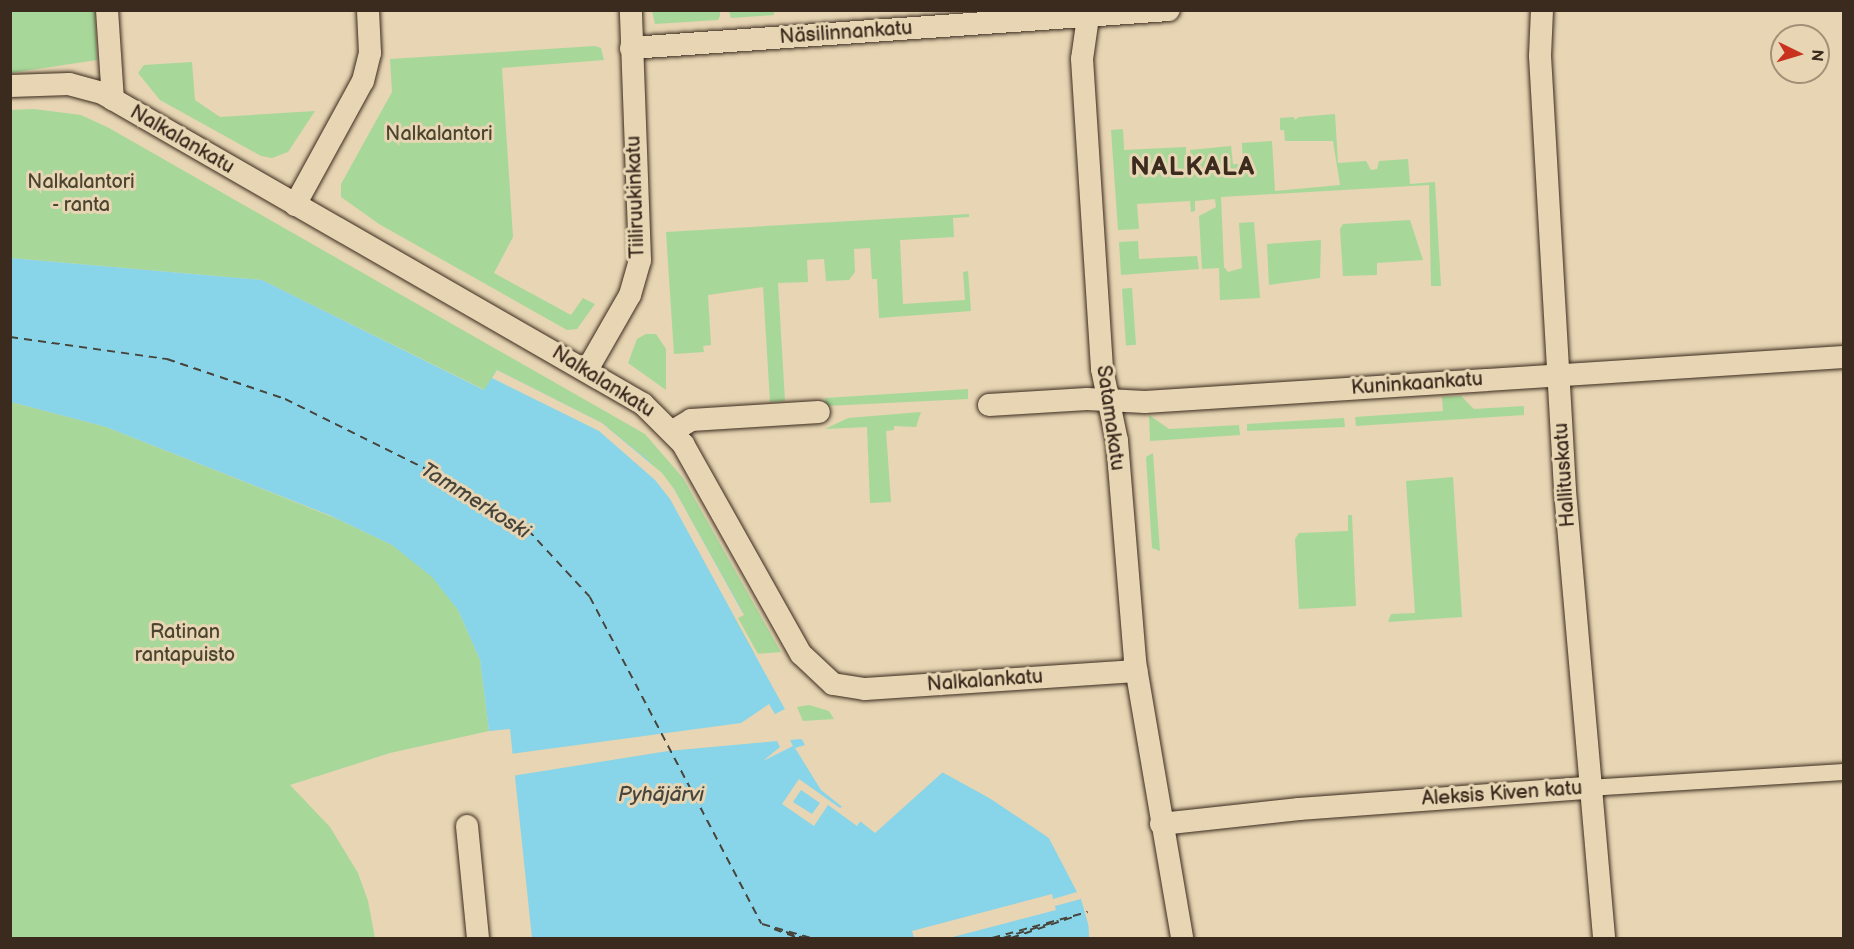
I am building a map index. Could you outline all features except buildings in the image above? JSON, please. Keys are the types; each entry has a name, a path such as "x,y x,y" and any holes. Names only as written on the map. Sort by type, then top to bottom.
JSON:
{"street":[{"name":"Nalkalankatu","path":"107,10 113,100 587,370 643,404 673,431 801,654 833,684 865,689 1136,671"},
{"path":"295,205 357,95 370,53 368,10"},
{"name":"Tiiliruukinkatu","path":"587,370 630,294 640,260 631,10"},
{"name":"Näsilinnankatu","path":"631,48 1169,10"},
{"name":"Hallituskatu","path":"1542,10 1540,56 1558,375 1588,788 1595,812 1604,939"},
{"name":"Satamakatu","path":"1088,14 1082,59 1102,369 1117,441 1136,671 1182,939"},
{"path":"10,86 69,84 90,88 113,100"},
{"name":"Kuninkaankatu","path":"989,405 1108,400 1145,402 1844,357"},
{"path":"673,431 691,420 819,412"},
{"name":"Aleksis Kiven katu","path":"1161,824 1299,809 1844,772"},
{"path":"467,826 478,939"}],"green space":[{"path":"10,11 95,11 97,60 11,73"},
{"path":"652,11 720,11 720,16 718,20 655,24"},
{"path":"729,11 774,11 774,15 731,18"},
{"name":"Nalkalantori","path":"595,46 601,48 604,60 502,68 513,237 494,273 571,315 583,298 595,304 577,329 567,330 379,224 341,197 341,184 392,92 390,59"},
{"path":"192,62 195,100 220,117 315,111 288,152 272,158 261,156 160,100 138,73 144,65"},
{"name":"Nalkalantori - ranta","path":"34,109 81,115 109,128 645,434 683,478 781,652 754,654 492,378 485,390 262,280 11,258 11,110"},
{"path":"1335,114 1338,163 1366,161 1371,170 1377,169 1379,161 1408,159 1410,184 1435,182 1441,286 1431,286 1429,185 1221,197 1224,267 1228,272 1242,268 1239,223 1254,222 1260,298 1220,300 1219,268 1202,269 1199,216 1216,207 1215,199 1195,201 1195,211 1191,212 1190,201 1137,204 1139,229 1118,230 1111,130 1123,129 1124,150 1186,147 1186,158 1191,159 1190,150 1231,146 1233,164 1243,164 1242,143 1272,141 1275,191 1340,185 1333,141 1285,141 1284,130 1280,130 1280,118 1294,117 1295,120 1299,117"},
{"path":"969,214 969,217 953,218 954,237 900,240 903,304 965,300 963,272 968,271 971,311 879,318 877,279 872,279 870,248 854,249 855,272 849,280 826,281 824,259 807,260 808,282 778,283 785,401 770,402 763,287 708,295 711,345 703,346 704,352 674,354 666,232"},
{"path":"1410,220 1423,260 1377,263 1377,275 1343,276 1340,229 1343,224"},
{"path":"1321,240 1320,278 1269,285 1267,244"},
{"path":"1138,241 1139,259 1197,256 1199,269 1121,275 1119,242"},
{"path":"1132,288 1136,345 1126,346 1122,289"},
{"path":"646,334 656,334 666,349 666,390 628,363 637,339"},
{"path":"968,389 968,399 826,406 825,398"},
{"path":"1461,396 1474,409 1524,406 1524,415 1356,426 1355,417 1443,411 1442,397"},
{"name":"Ratinan rantapuisto","path":"11,402 106,427 335,518 392,545 432,576 458,610 480,660 489,731 390,753 290,785 330,827 358,873 368,901 375,938 11,938"},
{"path":"921,412 916,427 894,426 894,430 886,431 891,502 870,503 867,427 825,429 848,418"},
{"path":"1149,415 1169,429 1239,425 1240,435 1150,441"},
{"path":"1344,418 1345,427 1247,431 1247,424"},
{"path":"1153,453 1160,551 1152,548 1146,457"},
{"path":"1453,477 1462,617 1388,622 1391,614 1415,613 1406,481"},
{"path":"1348,515 1352,515 1356,606 1299,609 1295,539 1299,533 1348,531"},
{"path":"809,705 829,711 834,719 803,721 797,707"}],"water":[{"name":"Pyhäjärvi","path":"10,258 262,280 484,390 497,370 602,423 648,460 674,489 743,612 734,617 805,745 795,748 821,790 875,833 943,772 976,789 1049,838 1088,912 1089,938 532,938 510,729 489,731 480,660 458,610 432,577 392,545 329,515 106,427 11,402"}],"pier":[{"path":"497,370 602,423 662,473 674,489 744,615 738,618 808,744 801,739 790,740 793,746 763,761 780,747 777,741 668,751 512,776 510,754 741,723 769,704 775,714 785,709 670,499 655,480 599,431 492,378"},
{"path":"942,769 1014,808 1051,837 1090,911 1092,938 1081,899 1055,906 1056,910 949,938 914,938 912,931 1052,894 1053,899 1077,892 1049,838 1013,811 940,771"},
{"path":"799,779 840,808 843,806 862,819 857,826 828,805 814,826 782,804","holes":["801,790 820,803 812,814 793,802"]}],"ferry route":[{"path":"10,337 167,359 285,399 448,480 528,530 590,597 762,924 811,938"},
{"path":"992,938 1088,912"},
{"path":"1011,938 1073,917"},
{"path":"1003,938 1058,921"},
{"path":"774,929 799,938"},
{"path":"786,932 804,938"}],"district":[{"name":"NALKALA","path":"1193,168"}],"water label":[{"name":"Tammerkoski","path":"475,501"}]}
